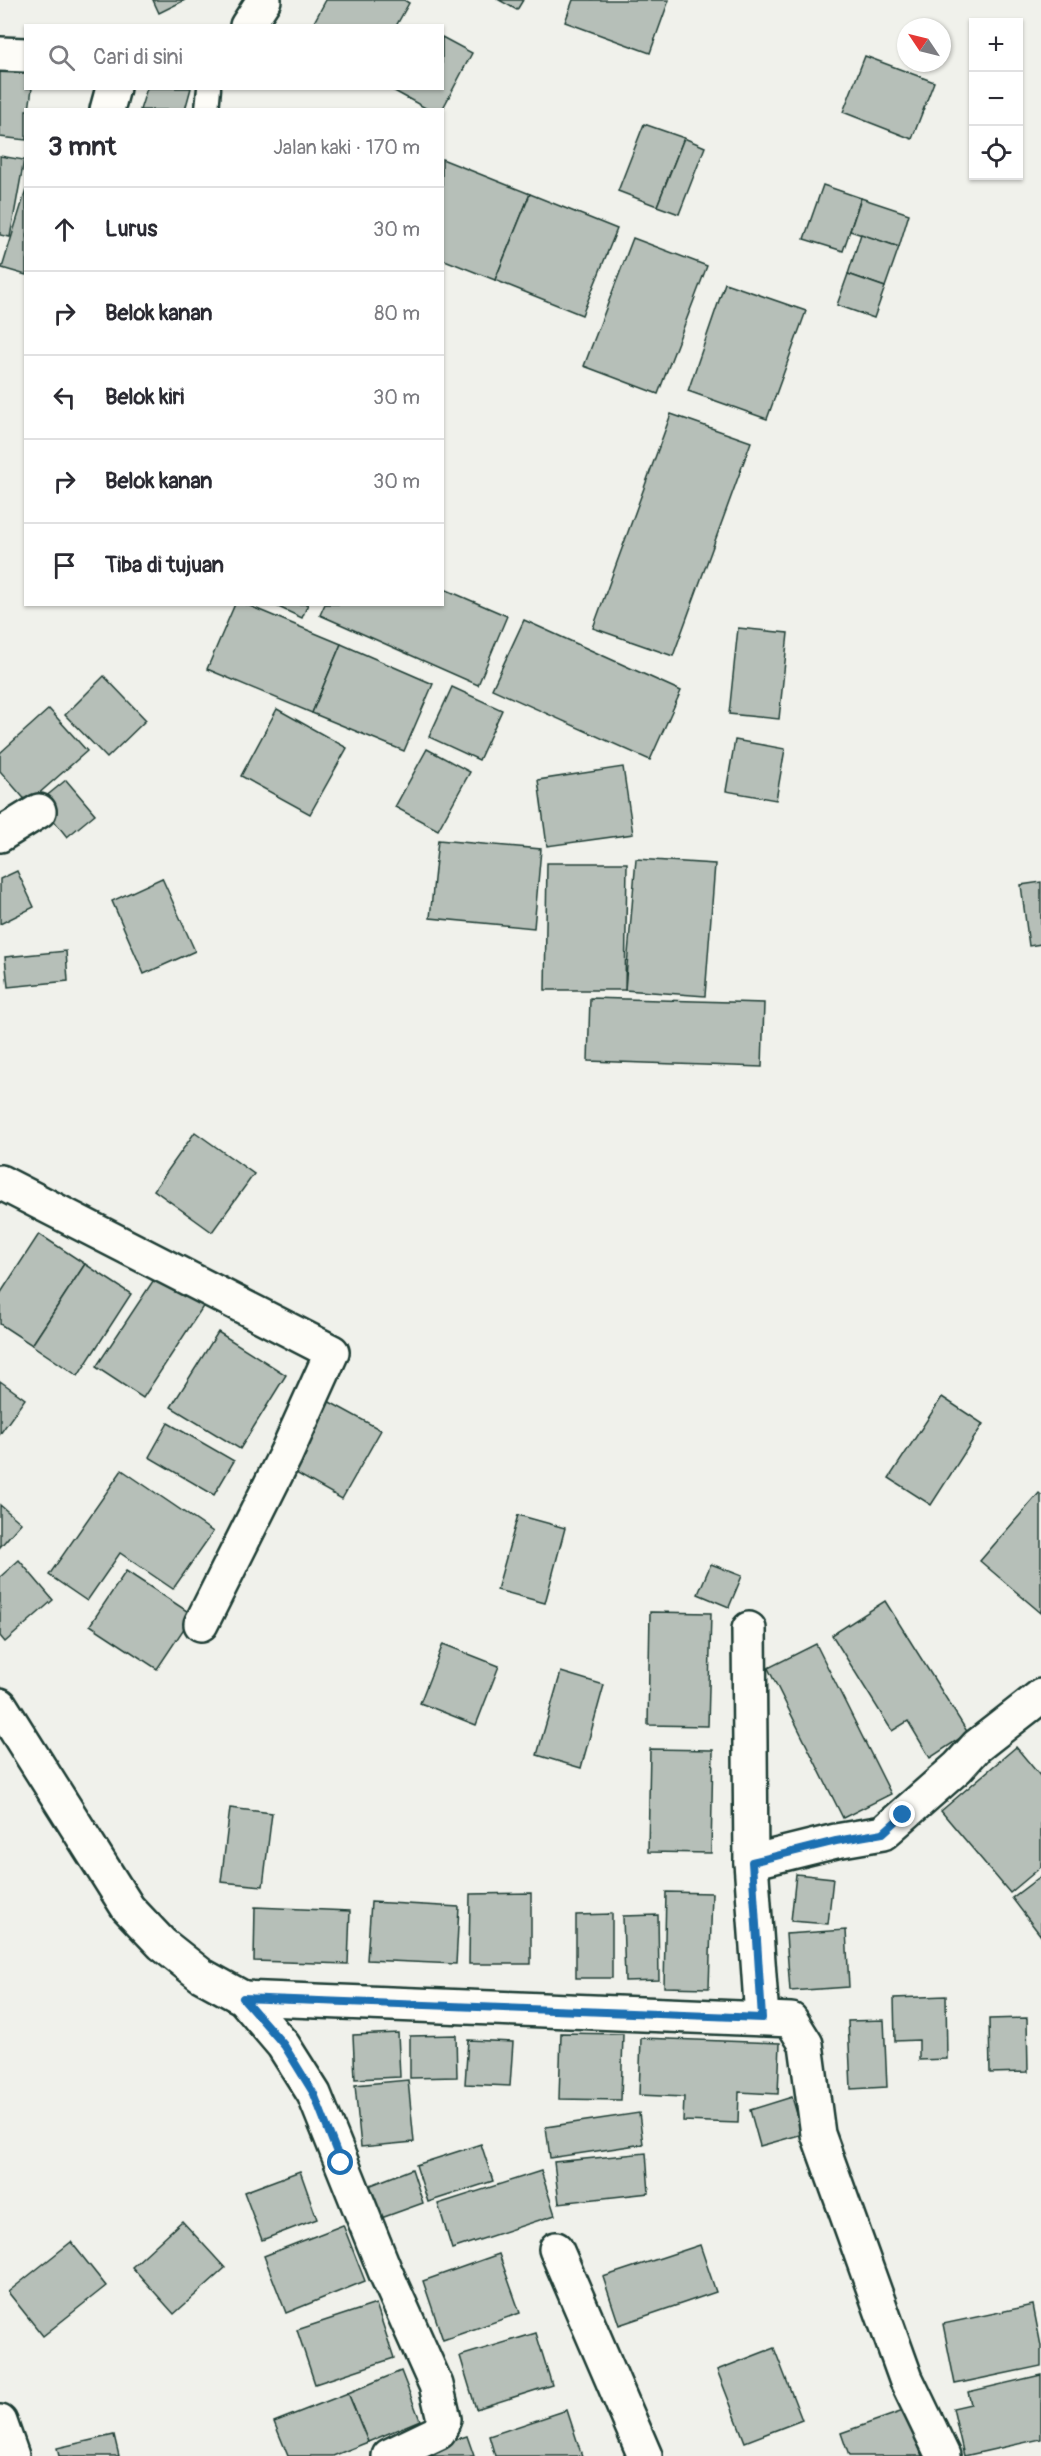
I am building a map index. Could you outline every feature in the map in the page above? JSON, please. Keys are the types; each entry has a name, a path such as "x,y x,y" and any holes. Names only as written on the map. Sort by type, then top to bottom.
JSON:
{"street":[{"path":"248,24 264,0"},
{"path":"0,54 24,55"},
{"path":"108,108 112,90"},
{"path":"0,835 39,811"},
{"path":"0,1182 332,1352 286,1454 201,1624"},
{"path":"749,1629 752,1862 762,2018"},
{"path":"752,1862 836,1841 883,1833 958,1767 977,1746 1041,1696"},
{"path":"0,1705 128,1908 162,1944 201,1975 243,1998 284,2045 314,2094 385,2271 436,2385 444,2419 441,2429 388,2456"},
{"path":"243,1998 791,2019 806,2044 818,2134 906,2379 943,2456"},
{"path":"556,2249 645,2456"},
{"path":"0,2422 12,2456"}],"lane":[{"path":"207,108 209,90"}],"building":[{"path":"153,0 185,0 159,13"},
{"path":"326,0 404,0 409,3 397,24 313,24"},
{"path":"499,0 523,0 517,10"},
{"path":"573,0 669,0 650,53 565,22"},
{"path":"444,38 472,53 443,108 425,108 393,90 444,90"},
{"path":"865,56 897,68 897,72 907,72 934,82 912,139 843,112"},
{"path":"0,63 24,65 24,90 32,90 29,108 24,108 24,140 0,137"},
{"path":"146,90 190,90 186,108 141,108"},
{"path":"644,124 684,138 657,206 618,191"},
{"path":"684,138 705,147 679,214 657,206"},
{"path":"0,156 24,160 10,237 0,235"},
{"path":"444,160 530,194 495,280 444,260"},
{"path":"823,185 861,198 843,251 804,239"},
{"path":"530,194 617,229 582,315 495,280"},
{"path":"24,196 24,274 2,268"},
{"path":"861,198 909,214 899,247 850,231"},
{"path":"861,234 899,247 885,287 848,274"},
{"path":"633,238 707,266 658,394 584,366"},
{"path":"848,274 885,287 874,318 837,305"},
{"path":"725,283 806,311 767,419 688,391"},
{"path":"671,414 751,442 673,656 593,628"},
{"path":"444,589 507,616 478,685 320,615 324,606 444,606"},
{"path":"234,606 250,606 341,644 312,713 207,669"},
{"path":"276,606 307,606 302,618"},
{"path":"524,620 681,691 650,760 492,689"},
{"path":"738,628 788,633 779,719 729,714"},
{"path":"341,644 433,684 404,751 312,713"},
{"path":"104,676 146,720 107,758 65,715"},
{"path":"452,687 502,710 479,760 429,737"},
{"path":"49,709 87,751 28,803 0,771 0,753"},
{"path":"277,709 347,748 310,814 241,776"},
{"path":"735,740 785,749 776,800 726,791"},
{"path":"427,749 470,772 438,830 395,807"},
{"path":"623,767 633,834 547,846 538,780"},
{"path":"66,780 95,814 67,837 39,802"},
{"path":"438,840 541,849 534,928 430,918"},
{"path":"636,859 715,864 705,996 625,990"},
{"path":"547,863 627,863 625,990 545,990"},
{"path":"17,871 34,907 0,924 0,879"},
{"path":"162,878 195,951 144,974 112,901"},
{"path":"1041,882 1041,944 1029,946 1021,885"},
{"path":"66,951 68,981 8,987 5,957"},
{"path":"590,998 764,1003 762,1067 588,1061"},
{"path":"195,1132 254,1174 212,1232 154,1190"},
{"path":"39,1234 85,1264 32,1345 0,1324 0,1294"},
{"path":"85,1264 131,1294 78,1376 32,1345"},
{"path":"157,1275 204,1305 143,1398 96,1367"},
{"path":"218,1332 286,1375 240,1449 171,1407"},
{"path":"0,1381 25,1399 0,1434"},
{"path":"942,1397 983,1424 931,1505 889,1478"},
{"path":"326,1400 381,1430 342,1499 287,1468"},
{"path":"168,1423 234,1461 214,1495 149,1457"},
{"path":"122,1470 213,1532 173,1589 120,1553 87,1601 49,1575"},
{"path":"1039,1493 1041,1495 1041,1613 980,1561"},
{"path":"0,1505 21,1523 0,1547"},
{"path":"518,1515 565,1528 545,1603 497,1590"},
{"path":"19,1560 53,1600 5,1642 0,1636 0,1577"},
{"path":"711,1564 742,1576 729,1607 698,1594"},
{"path":"126,1571 193,1615 157,1669 90,1625"},
{"path":"885,1601 968,1733 930,1758 908,1721 892,1731 832,1635"},
{"path":"650,1612 711,1613 708,1726 648,1725"},
{"path":"443,1644 499,1666 476,1725 420,1703"},
{"path":"816,1644 891,1794 843,1818 768,1668"},
{"path":"561,1672 604,1685 581,1768 537,1755"},
{"path":"1016,1747 1041,1777 1041,1867 1010,1893 941,1811"},
{"path":"650,1749 713,1750 711,1853 648,1852"},
{"path":"230,1808 272,1813 263,1886 221,1882"},
{"path":"796,1874 833,1878 828,1924 791,1921"},
{"path":"1041,1876 1041,1936 1012,1898"},
{"path":"666,1892 712,1893 709,1988 664,1987"},
{"path":"531,1893 531,1964 469,1964 470,1894"},
{"path":"371,1902 459,1907 456,1964 367,1960"},
{"path":"255,1907 350,1911 348,1964 254,1961"},
{"path":"612,1914 612,1978 576,1978 576,1915"},
{"path":"658,1915 659,1980 625,1981 623,1916"},
{"path":"846,1930 849,1987 790,1991 786,1934"},
{"path":"946,1996 947,2059 919,2060 919,2040 895,2041 894,1998"},
{"path":"1027,2018 1028,2072 990,2073 989,2019"},
{"path":"884,2020 887,2087 851,2089 848,2021"},
{"path":"398,2033 400,2077 355,2079 353,2035"},
{"path":"561,2033 623,2034 621,2100 559,2099"},
{"path":"456,2035 457,2077 410,2078 410,2036"},
{"path":"641,2038 780,2043 778,2094 739,2092 738,2123 683,2121 684,2097 639,2095"},
{"path":"468,2040 513,2042 510,2086 465,2084"},
{"path":"408,2080 414,2142 361,2147 355,2085"},
{"path":"792,2097 803,2134 760,2146 750,2110"},
{"path":"639,2113 643,2144 550,2158 546,2127"},
{"path":"481,2144 493,2181 428,2202 416,2165"},
{"path":"646,2153 649,2193 559,2203 554,2162"},
{"path":"412,2169 423,2203 373,2221 361,2189"},
{"path":"300,2171 317,2219 262,2240 244,2192"},
{"path":"541,2171 555,2215 452,2249 438,2204"},
{"path":"182,2221 225,2268 174,2314 132,2267"},
{"path":"343,2225 365,2281 286,2313 264,2256"},
{"path":"71,2242 106,2286 43,2336 8,2292"},
{"path":"700,2245 716,2292 619,2325 603,2277"},
{"path":"499,2254 520,2313 443,2340 423,2281"},
{"path":"376,2304 394,2358 315,2384 297,2330"},
{"path":"1033,2305 1041,2346 1041,2366 955,2384 943,2324"},
{"path":"536,2333 552,2385 476,2409 460,2356"},
{"path":"774,2348 802,2420 745,2442 717,2370"},
{"path":"401,2371 420,2420 368,2442 348,2393"},
{"path":"1041,2375 1041,2439 964,2456 953,2408 971,2404 968,2392"},
{"path":"348,2393 368,2442 333,2456 288,2456 274,2422"},
{"path":"567,2410 582,2456 495,2456 489,2436"},
{"path":"906,2410 922,2456 849,2456 841,2433"},
{"path":"114,2435 119,2456 59,2456 57,2448"},
{"path":"467,2436 474,2456 406,2456"}],"route":[{"path":"341,2163 314,2094 284,2045 243,1998 762,2018 752,1862 836,1841 883,1833 903,1815"}]}
